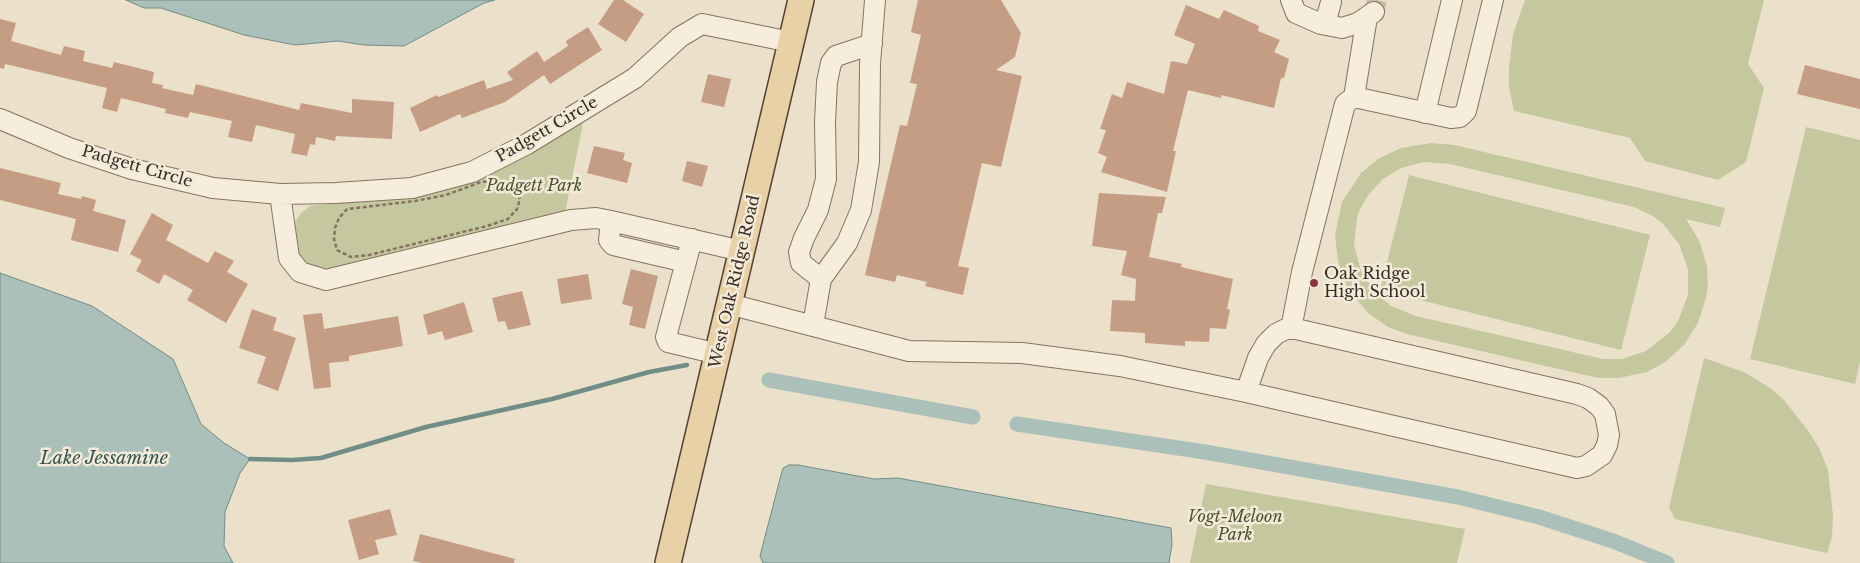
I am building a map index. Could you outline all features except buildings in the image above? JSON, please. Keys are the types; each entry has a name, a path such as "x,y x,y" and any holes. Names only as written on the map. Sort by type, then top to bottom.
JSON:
{"main road":[{"name":"West Oak Ridge Road","path":"668,563 801,0"}],"street":[{"path":"812,325 821,278 847,243 861,210 869,162 868,127 875,0"},
{"path":"1291,0 1296,13 1342,28 1358,23 1370,14 1354,97 1345,104 1302,272 1291,329"},
{"path":"1425,113 1452,0"},
{"path":"1354,97 1425,113 1452,118 1460,117 1466,111 1493,0"},
{"path":"1325,24 1331,2"},
{"name":"Padgett Circle","path":"0,119 70,148 132,169 213,188 280,194 336,193 412,188 472,172 527,144 634,78 680,37 702,24 791,42"},
{"path":"821,278 801,263 799,252 818,210 826,179 827,82 831,63 836,56 872,44"},
{"path":"280,194 288,258 300,272 326,280 572,220 596,218 742,251"},
{"path":"611,221 609,240 613,244 686,262"},
{"path":"692,239 666,337 668,342 718,354"},
{"path":"730,304 909,351 1042,355 1120,366 1246,392 1577,468 1594,461 1602,455 1609,435 1609,425 1605,414 1599,406 1588,398 1577,394 1296,329 1286,329 1276,334 1266,344 1258,358 1246,392"}],"path":[{"path":"492,181 507,185 516,190 520,199 518,209 508,218 487,226 369,255 351,257 337,250 334,239 334,228 339,218 347,209 416,201 446,195 481,182 492,181"}],"green space":[{"path":"1525,0 1764,0 1748,64 1764,88 1746,162 1718,180 1645,161 1630,138 1514,111 1509,87 1509,68 1513,34"},
{"name":"Padgett Park","path":"583,123 565,213 338,268 319,270 308,265 299,257 291,228 301,213 310,206 361,201 534,148"},
{"path":"1806,127 1860,140 1860,362 1855,384 1750,359"},
{"path":"1431,143 1454,145 1725,208 1720,227 1686,219 1700,242 1707,267 1708,284 1706,298 1698,323 1684,345 1665,362 1647,372 1619,378 1598,378 1407,334 1388,327 1368,313 1348,289 1338,262 1335,235 1342,202 1361,173 1378,159 1401,148","holes":["1424,162 1450,164 1634,207 1653,216 1663,224 1679,244 1688,269 1688,295 1678,321 1670,332 1646,351 1622,359 1603,359 1416,316 1391,306 1374,291 1361,271 1354,245 1360,209 1369,194 1383,179 1401,168"]},
{"path":"1409,175 1650,235 1621,350 1380,290"},
{"path":"1704,358 1744,372 1770,388 1784,400 1809,432 1819,448 1828,470 1833,516 1832,537 1827,553 1675,519 1669,508"},
{"name":"Vogt-Meloon Park","path":"1206,484 1465,529 1457,563 1190,563"}],"water":[{"path":"126,0 495,0 484,3 404,46 364,45 338,41 295,45 244,35 161,8 144,8"},
{"name":"Lake Jessamine","path":"0,273 92,306 173,359 201,424 224,443 250,459 240,473 225,512 224,546 233,563 0,563"},
{"path":"789,465 874,479 898,478 1171,528 1172,544 1169,563 763,563 760,556 781,475 783,468"}],"waterway":[{"path":"250,459 292,460 321,458 426,427 552,399 649,372 687,365"},
{"path":"769,380 973,417"},
{"path":"1017,424 1205,452 1458,497 1539,517 1613,541 1667,563"}],"tunnel":[{"path":"1374,12 1377,0"}],"place":[{"name":"Oak Ridge High School","path":"1314,283"}]}
